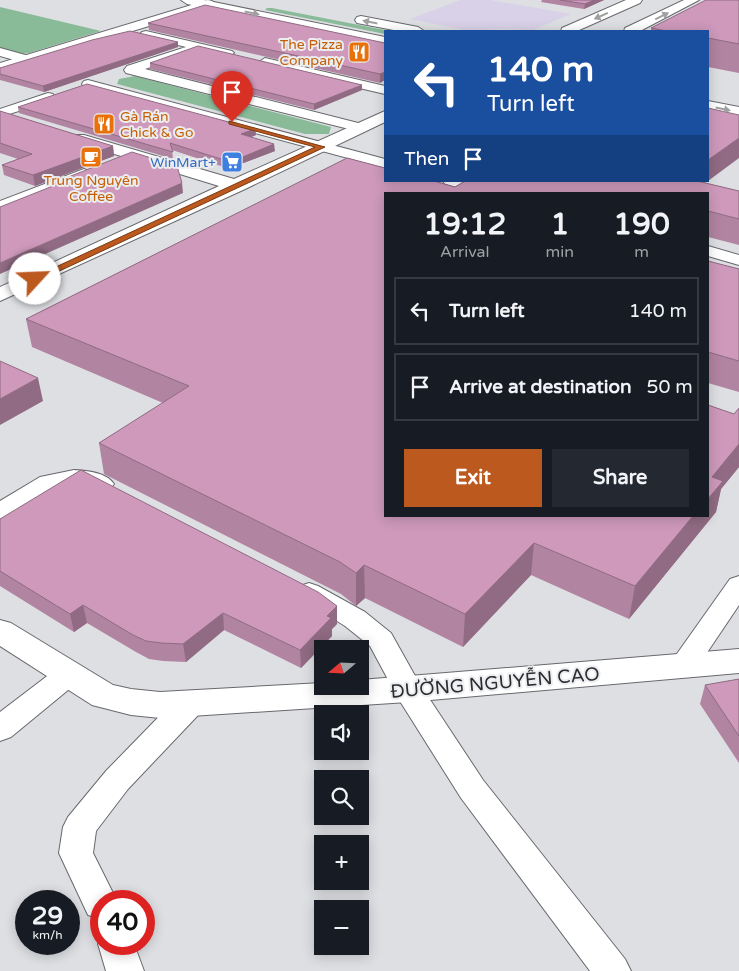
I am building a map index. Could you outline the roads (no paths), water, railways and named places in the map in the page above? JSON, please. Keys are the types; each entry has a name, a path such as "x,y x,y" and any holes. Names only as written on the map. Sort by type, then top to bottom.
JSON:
{"main road":[{"path":"187,0 384,41"},
{"path":"569,30 636,0"},
{"path":"632,30 693,0"},
{"path":"0,67 208,4"},
{"path":"352,18 413,30"},
{"path":"709,106 739,112"},
{"path":"0,114 28,123"},
{"path":"0,295 384,116"},
{"path":"66,135 237,186"},
{"name":"ĐƯỜNG NGUYỄN CAO","path":"0,631 104,696 131,702 160,705 408,690 739,661"}],"street":[{"path":"124,30 384,90"},
{"path":"198,47 84,85 384,164"},
{"path":"0,52 25,59"},
{"path":"131,69 361,128"},
{"path":"0,114 62,92"},
{"path":"114,162 132,155"},
{"path":"0,206 96,169"},
{"path":"454,182 489,192"},
{"path":"0,189 24,197"},
{"path":"709,251 739,260"},
{"path":"0,512 46,484 72,475 88,478 122,495"},
{"path":"286,580 330,602 355,619 380,640 408,690 472,788 612,971"},
{"path":"684,665 739,585"},
{"path":"0,729 69,674"},
{"path":"94,890 76,853 80,828 116,780 191,703"},
{"path":"120,955 125,971"}],"place":[{"name":"The Pizza Company","path":"359,52"},
{"name":"Gà Rán Chick & Go","path":"104,124"},
{"name":"Trung Nguyên Coffee","path":"91,157"},
{"name":"WinMart+","path":"232,162"}]}
